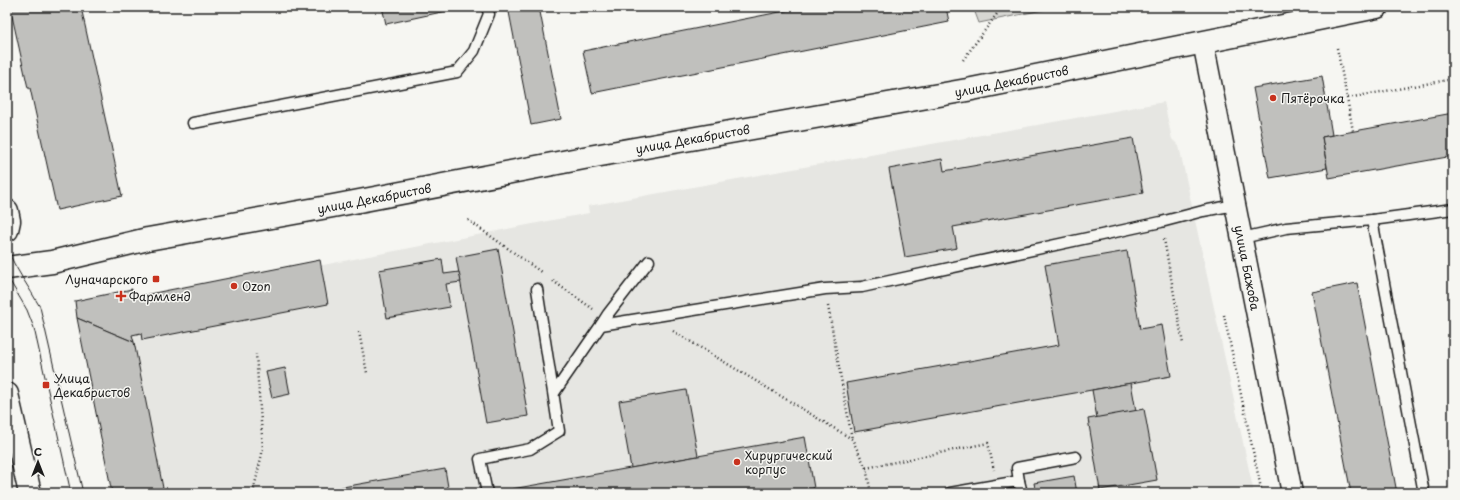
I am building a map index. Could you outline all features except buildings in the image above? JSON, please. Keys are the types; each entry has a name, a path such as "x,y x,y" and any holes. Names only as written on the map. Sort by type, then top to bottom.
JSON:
{"main road":[{"name":"улица Декабристов","path":"7,268 52,262 148,239 333,206 589,157 966,90 1377,7"},
{"path":"7,211 9,221 7,230"},
{"path":"7,394 30,493"}],"street":[{"name":"улица Бажова","path":"1203,42 1292,493"}],"lane":[{"path":"193,123 456,72 474,51 489,14 487,7"},
{"path":"601,325 825,289 862,287 1235,205"},
{"path":"1242,238 1286,228 1372,220 1453,209"},
{"path":"1372,220 1424,493"},
{"path":"554,393 608,314 649,261"},
{"path":"487,493 480,459 530,449 560,431 536,289"},
{"path":"1022,493 1017,468 1076,458"},
{"path":"950,493 1019,480"}],"path":[{"path":"963,60 1002,7"},
{"path":"1337,48 1353,131"},
{"path":"1347,98 1453,79"},
{"path":"468,220 542,273"},
{"path":"1162,222 1183,344"},
{"path":"548,278 592,309 608,314"},
{"path":"825,289 852,439 866,468 871,493"},
{"path":"1224,315 1262,493"},
{"path":"651,318 852,439"},
{"path":"359,332 367,373"},
{"path":"253,493 263,449 256,354"},
{"path":"866,468 988,443 997,485"}],"shaded area":[{"path":"973,7 1057,7 979,23"},
{"path":"1164,102 1172,139 1179,146 1254,493 139,493 104,308 589,213 588,206"}],"tram line":[{"path":"7,249 18,271 40,307 83,493"},
{"path":"7,276 27,310 34,328 71,493"}],"place":[{"name":"Пятёрочка","path":"1273,98"},
{"name":"Луначарского","path":"156,279"},
{"name":"Ozon","path":"234,286"},
{"name":"Фармленд","path":"121,296"},
{"name":"Улица Декабристов","path":"46,385"},
{"name":"Хирургический корпус","path":"737,462"}]}
